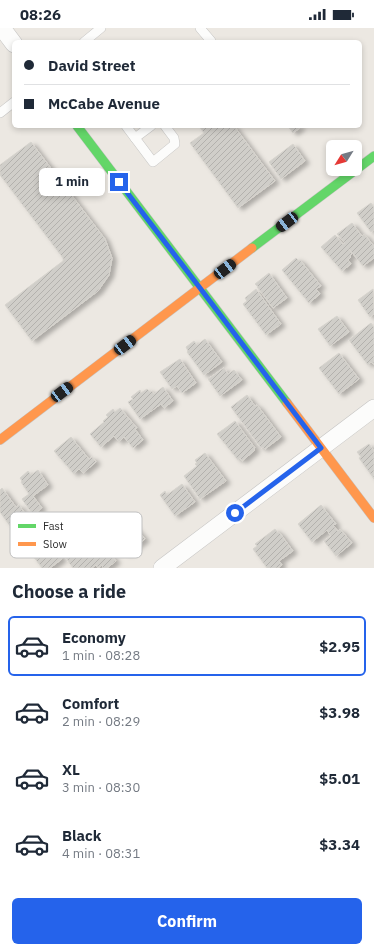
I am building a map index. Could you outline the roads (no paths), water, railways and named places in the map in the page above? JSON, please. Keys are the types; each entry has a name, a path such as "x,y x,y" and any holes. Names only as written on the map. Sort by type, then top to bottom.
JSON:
{"street":[{"path":"2,28 12,41"},
{"path":"78,128 374,518"},
{"path":"0,440 374,156"},
{"path":"162,568 374,408"}],"lane":[{"path":"86,40 101,28"},
{"path":"200,28 210,40"},
{"path":"0,113 12,104"},
{"path":"128,128 153,162 175,144 174,138 166,128"},
{"path":"135,138 148,128"}]}
